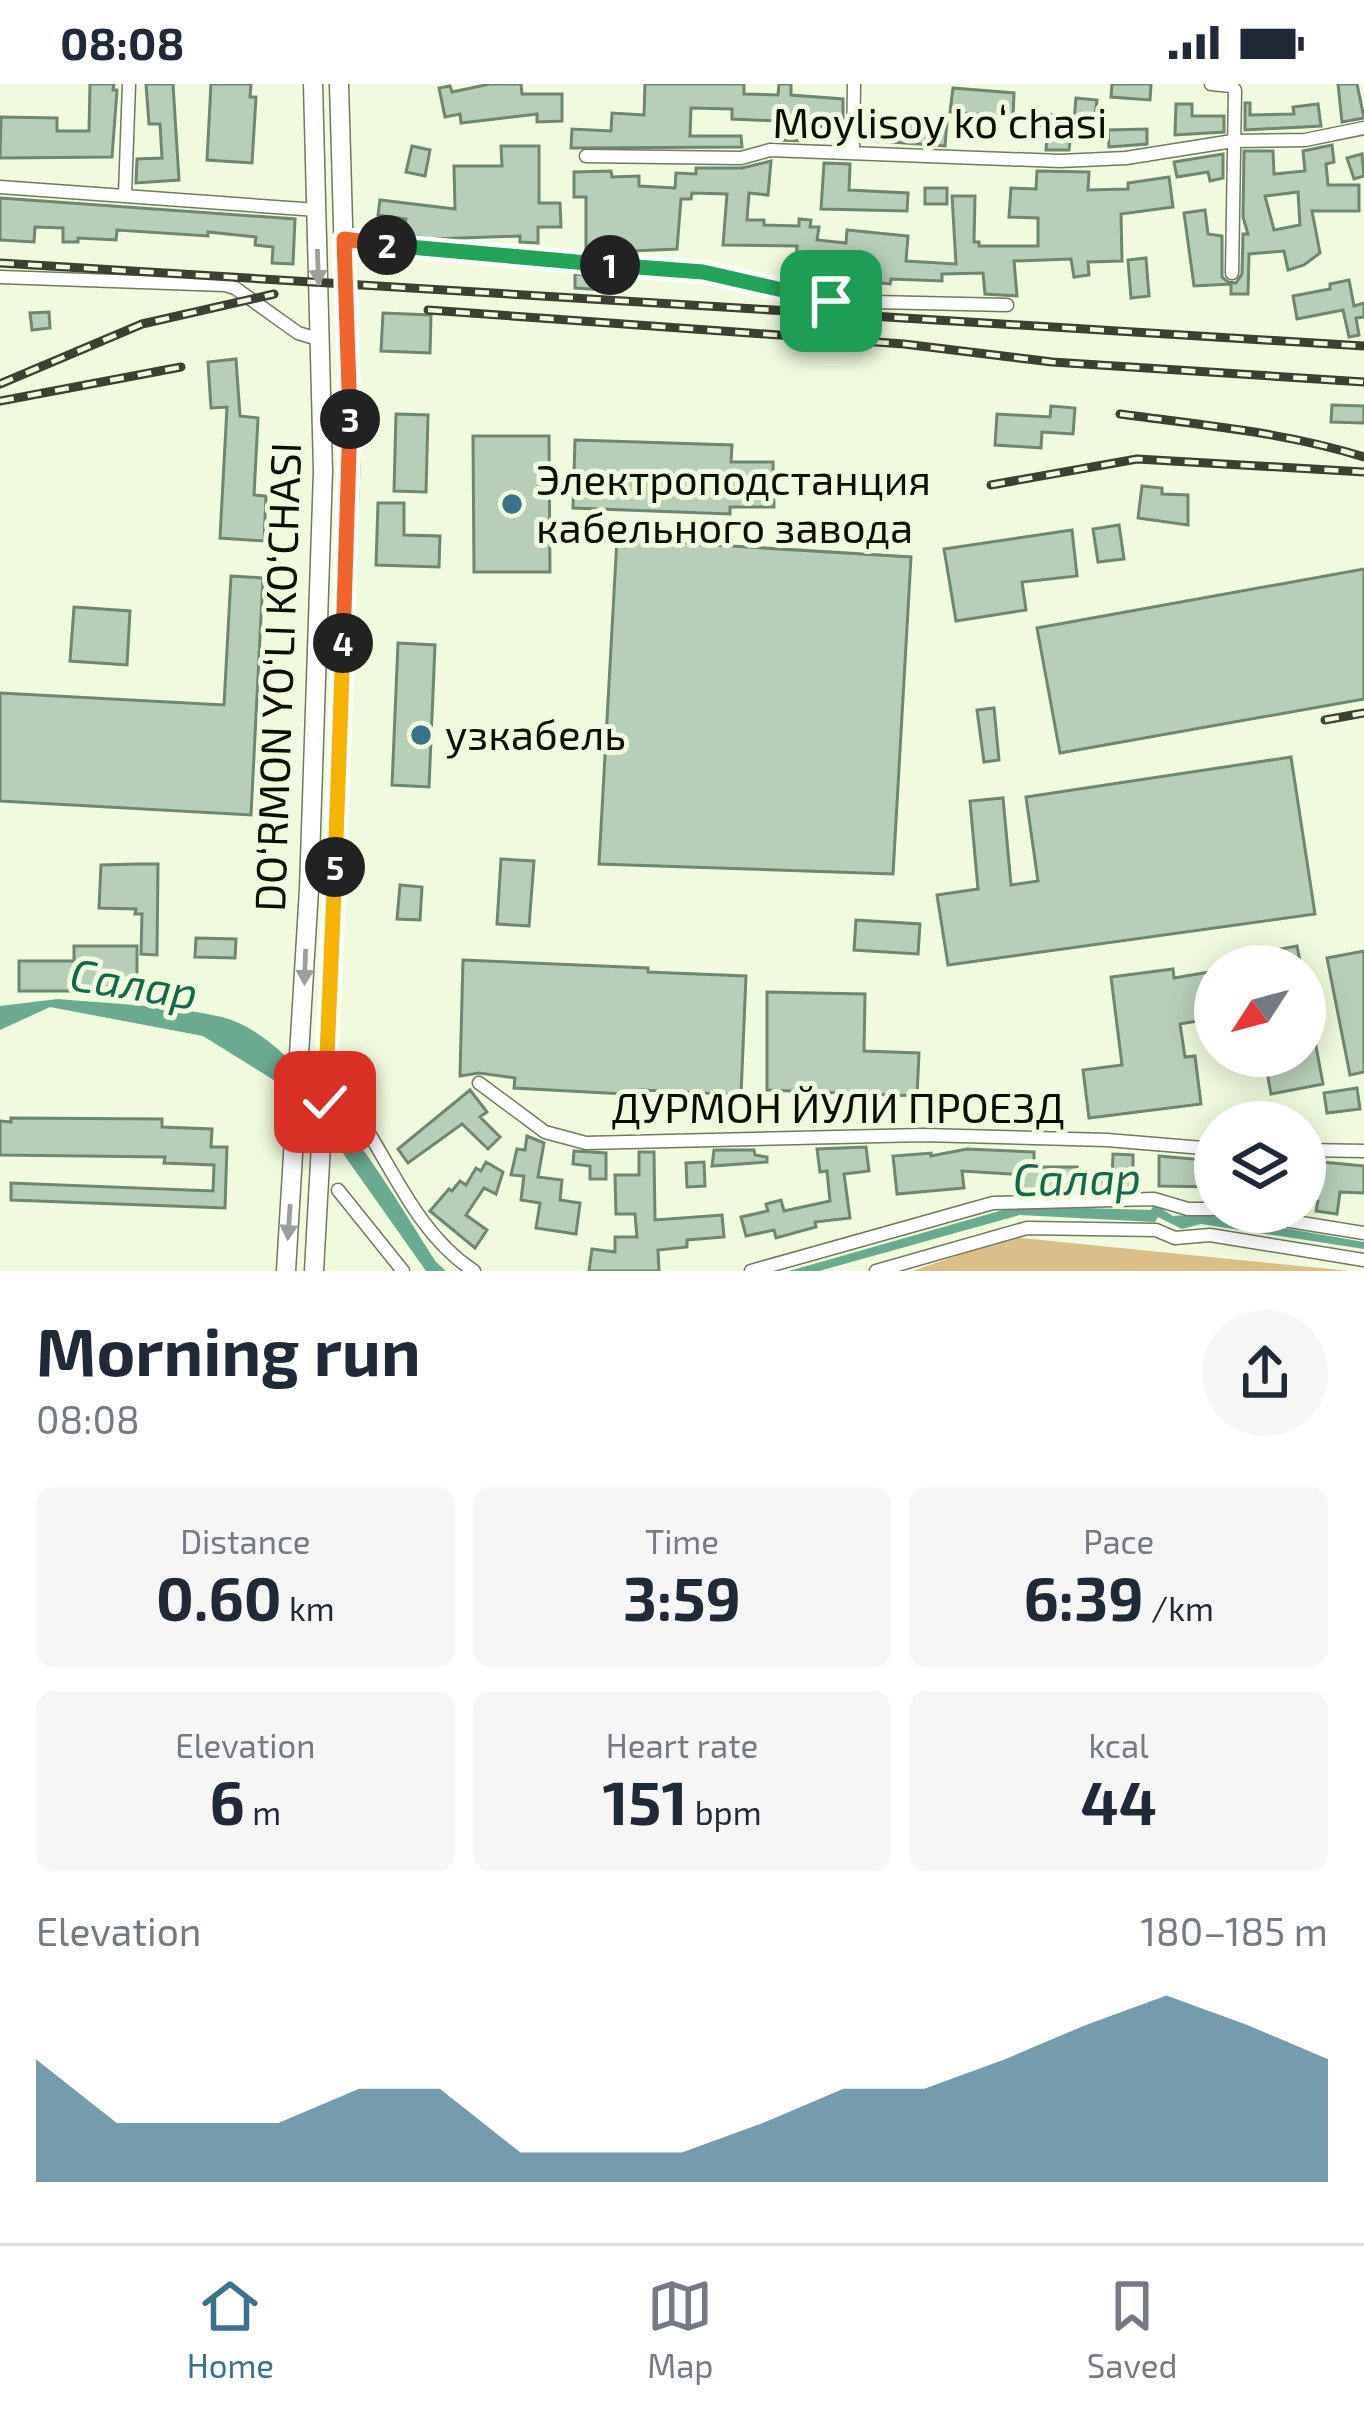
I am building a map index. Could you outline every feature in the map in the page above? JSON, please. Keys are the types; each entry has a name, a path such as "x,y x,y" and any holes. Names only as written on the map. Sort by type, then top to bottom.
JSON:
{"main road":[{"name":"DO‘RMON YO‘LI KO‘CHASI","path":"286,1271 303,1006 323,471 313,84"},
{"name":"DO‘RMON YO‘LI KO‘CHASI","path":"314,1271 350,467 339,84"},
{"path":"306,928 333,927"}],"street":[{"path":"125,195 129,84"},
{"path":"853,152 854,84"},
{"path":"1210,84 1235,90 1232,273"},
{"name":"Moylisoy koʻchasi","path":"586,156 741,158 770,150 1060,161 1126,158 1233,141 1305,140 1364,128"},
{"path":"0,187 316,210"},
{"path":"344,239 509,258 703,272 831,301 1007,305"},
{"path":"0,277 225,285 298,333 321,340"},
{"name":"ДУРМОН ЙУЛИ ПРОЕЗД","path":"479,1082 545,1132 586,1143 923,1135 1194,1147"},
{"path":"325,1102 356,1111 415,1212 450,1256 474,1271"},
{"path":"1326,1150 1364,1151"},
{"path":"338,1190 403,1271"},
{"path":"751,1271 993,1203 1154,1198 1194,1209"},
{"path":"1326,1227 1364,1233"},
{"path":"875,1271 1027,1228 1156,1230 1175,1238 1210,1235 1364,1260"}],"shaded area":[{"name":"Салар","path":"58,999 202,1013 252,1030 314,1085 446,1271 426,1271 342,1152 280,1084 203,1036 50,1007 0,1030 0,1006"},
{"name":"Салар","path":"1154,1204 1173,1216 1194,1214 1194,1226 1182,1229 1158,1217 1155,1222 1020,1215 819,1271 789,1271 1017,1206 1151,1210"},
{"name":"Салар","path":"1260,1233 1312,1233 1364,1242 1364,1249"},
{"path":"1012,1237 1349,1271 912,1271"}],"pier":[{"path":"286,1050 344,1112 341,1161 283,1097"}],"building":[{"path":"90,84 114,84 117,90 112,157 0,158 1,117 57,118 57,131 89,131"},
{"path":"146,84 173,84 179,180 136,183 137,159 162,158 160,124 149,124"},
{"path":"211,84 251,84 250,97 256,97 252,163 207,160"},
{"path":"521,84 522,94 562,94 562,121 537,122 537,114 461,123 460,114 445,117 439,88 450,86 452,92"},
{"path":"645,84 744,84 744,94 778,95 779,84 791,84 791,95 843,99 843,129 807,125 807,141 777,140 777,121 732,119 732,109 691,108 690,136 741,136 742,147 571,148 572,129 611,131 612,113 644,115"},
{"path":"1112,84 1151,84 1150,100 1111,97"},
{"path":"1338,84 1357,84 1364,118 1342,122"},
{"path":"953,88 1014,93 1013,117 950,112"},
{"path":"1076,98 1097,100 1094,123 1074,121"},
{"path":"1245,103 1250,103 1250,115 1294,114 1293,107 1318,104 1321,126 1245,130"},
{"path":"1176,104 1192,104 1192,116 1224,116 1224,132 1175,135"},
{"path":"1035,113 1073,117 1069,150 1046,150 1048,127 1034,125"},
{"path":"864,115 885,121 947,122 945,146 864,140"},
{"path":"1147,129 1147,144 1109,147 1108,130"},
{"path":"1332,145 1334,162 1326,164 1328,185 1359,185 1359,211 1312,211 1320,253 1304,265 1288,270 1284,251 1249,254 1248,294 1231,294 1231,284 1194,286 1184,213 1205,210 1208,234 1222,236 1222,277 1236,283 1242,274 1243,234 1248,234 1243,217 1244,151 1273,151 1274,174 1305,171 1303,151","holes":["1298,192 1300,225 1274,230 1265,196"]},
{"path":"412,146 430,150 425,176 406,172"},
{"path":"501,146 539,146 539,203 560,203 561,227 538,227 538,243 520,242 520,236 433,239 404,235 406,219 378,215 380,200 455,209 454,166 502,166"},
{"path":"1223,154 1223,178 1210,181 1208,172 1177,177 1174,162"},
{"path":"1362,154 1364,176 1354,179 1347,158"},
{"path":"771,161 768,195 749,193 747,220 799,226 799,219 811,220 810,227 819,227 817,240 846,243 847,230 908,236 906,261 956,264 952,196 975,196 974,242 979,246 1038,246 1038,218 1009,217 1011,188 1036,189 1037,171 1089,172 1088,190 1128,189 1128,183 1169,177 1173,207 1121,214 1122,261 1088,262 1089,275 1074,277 1071,259 1014,261 1017,296 985,294 983,273 942,274 942,281 891,279 890,284 869,282 870,275 835,275 834,291 813,286 814,264 796,263 797,246 723,245 727,194 692,193 691,199 681,199 677,249 586,253 586,197 574,197 574,172 611,171 612,177 639,176 639,186 675,188 676,173"},
{"path":"824,163 850,164 849,190 908,193 907,211 821,209"},
{"path":"925,188 947,188 947,204 925,204"},
{"path":"0,198 295,219 293,264 272,263 273,247 255,245 256,237 208,232 208,236 117,230 116,240 63,242 63,228 35,227 34,242 0,240"},
{"path":"1146,258 1149,296 1131,298 1128,260"},
{"path":"575,274 608,276 607,290 575,288"},
{"path":"1349,280 1354,306 1364,303 1364,317 1356,318 1359,335 1349,337 1343,310 1297,319 1293,296"},
{"path":"49,312 50,328 32,330 30,313"},
{"path":"383,313 431,315 430,353 381,351"},
{"path":"236,359 240,416 258,418 254,495 266,496 264,541 220,538 227,407 211,408 208,362"},
{"path":"1332,405 1364,406 1364,423 1331,422"},
{"path":"1051,406 1075,408 1073,434 1042,432 1041,448 995,445 997,414 1050,417"},
{"path":"396,414 428,415 426,492 394,491"},
{"name":"Электроподстанция кабельного завода","path":"473,436 549,436 550,572 474,572"},
{"path":"575,440 732,445 731,462 773,462 774,507 730,507 730,514 573,508"},
{"path":"1142,486 1162,488 1162,494 1188,495 1188,525 1138,518"},
{"path":"378,503 404,503 404,535 440,536 439,567 376,565"},
{"path":"1119,525 1124,559 1098,562 1093,529"},
{"path":"1072,530 1077,576 1022,582 1026,610 956,621 944,549"},
{"path":"617,539 911,557 893,874 599,864"},
{"path":"1364,569 1364,699 1060,753 1037,628"},
{"path":"231,576 263,578 251,815 0,801 0,693 224,705"},
{"path":"74,607 130,611 127,665 70,661"},
{"path":"398,643 435,645 429,787 392,785"},
{"path":"994,708 999,760 984,762 977,710"},
{"path":"1291,757 1315,914 948,965 937,895 978,889 970,801 1003,798 1011,885 1038,881 1026,797"},
{"path":"501,859 534,861 529,926 497,924"},
{"path":"158,864 157,955 141,954 142,914 135,914 136,909 99,908 101,865"},
{"path":"400,885 422,887 420,920 397,919"},
{"path":"856,920 920,924 918,954 854,950"},
{"path":"196,938 236,939 235,958 195,957"},
{"path":"74,946 137,946 137,991 19,991 19,961 74,961"},
{"path":"1364,951 1364,1072 1350,1075 1327,958"},
{"path":"463,960 746,976 741,1095 514,1088 515,1078 479,1073 460,1076"},
{"path":"1173,969 1174,978 1194,975 1194,1022 1180,1024 1185,1057 1194,1056 1201,1101 1089,1118 1083,1070 1122,1065 1111,977"},
{"path":"767,992 865,994 864,1051 919,1053 917,1096 767,1090"},
{"path":"1268,1077 1322,1077 1323,1084 1271,1094"},
{"path":"1357,1088 1360,1109 1327,1113 1324,1093"},
{"path":"470,1090 487,1112 480,1117 500,1137 488,1149 462,1124 408,1163 398,1149"},
{"path":"11,1118 162,1119 162,1127 212,1129 211,1147 227,1147 225,1208 11,1200 11,1183 213,1191 214,1165 164,1163 165,1157 0,1155 0,1121 11,1122"},
{"path":"527,1136 544,1143 538,1177 562,1180 560,1200 580,1203 576,1234 536,1228 540,1203 521,1200 524,1176 511,1175 517,1149 525,1150"},
{"path":"866,1147 869,1171 844,1174 850,1218 815,1222 816,1227 776,1238 774,1230 746,1236 741,1217 768,1211 766,1204 781,1200 784,1211 830,1201 827,1171 820,1172 817,1149"},
{"path":"967,1149 1034,1152 1034,1167 1077,1167 1076,1176 1112,1179 1113,1154 1133,1155 1133,1189 1023,1192 1024,1175 962,1171 964,1188 897,1194 893,1156"},
{"path":"714,1150 754,1150 755,1155 767,1157 767,1162 712,1166"},
{"path":"574,1151 606,1153 606,1179 590,1179 590,1166 573,1164"},
{"path":"639,1152 654,1152 655,1220 722,1215 724,1237 687,1240 687,1247 658,1250 659,1271 589,1271 592,1249 615,1252 615,1237 637,1237 635,1214 616,1214 615,1175 639,1175"},
{"path":"1159,1156 1194,1159 1194,1187 1159,1186"},
{"path":"486,1162 503,1172 496,1194 484,1188 466,1215 487,1230 475,1248 430,1211 460,1181 466,1185 476,1168 481,1171"},
{"path":"704,1162 705,1186 687,1187 686,1163"},
{"path":"1326,1162 1364,1166 1364,1193 1340,1192 1337,1214 1326,1212"}],"railway":[{"path":"0,263 1364,346"},
{"path":"0,384 142,324 274,294"},
{"path":"428,310 904,344 1052,362 1364,382"},
{"path":"0,401 181,367"},
{"path":"1120,414 1273,435 1364,457"},
{"path":"991,485 1137,459 1364,472"},
{"path":"1325,720 1364,713"}],"place":[{"name":"Электроподстанция кабельного завода","path":"512,504"},
{"name":"узкабель","path":"421,735"}],"route":[{"path":"325,1102 350,467 344,239 509,258 703,272 831,301"}]}
